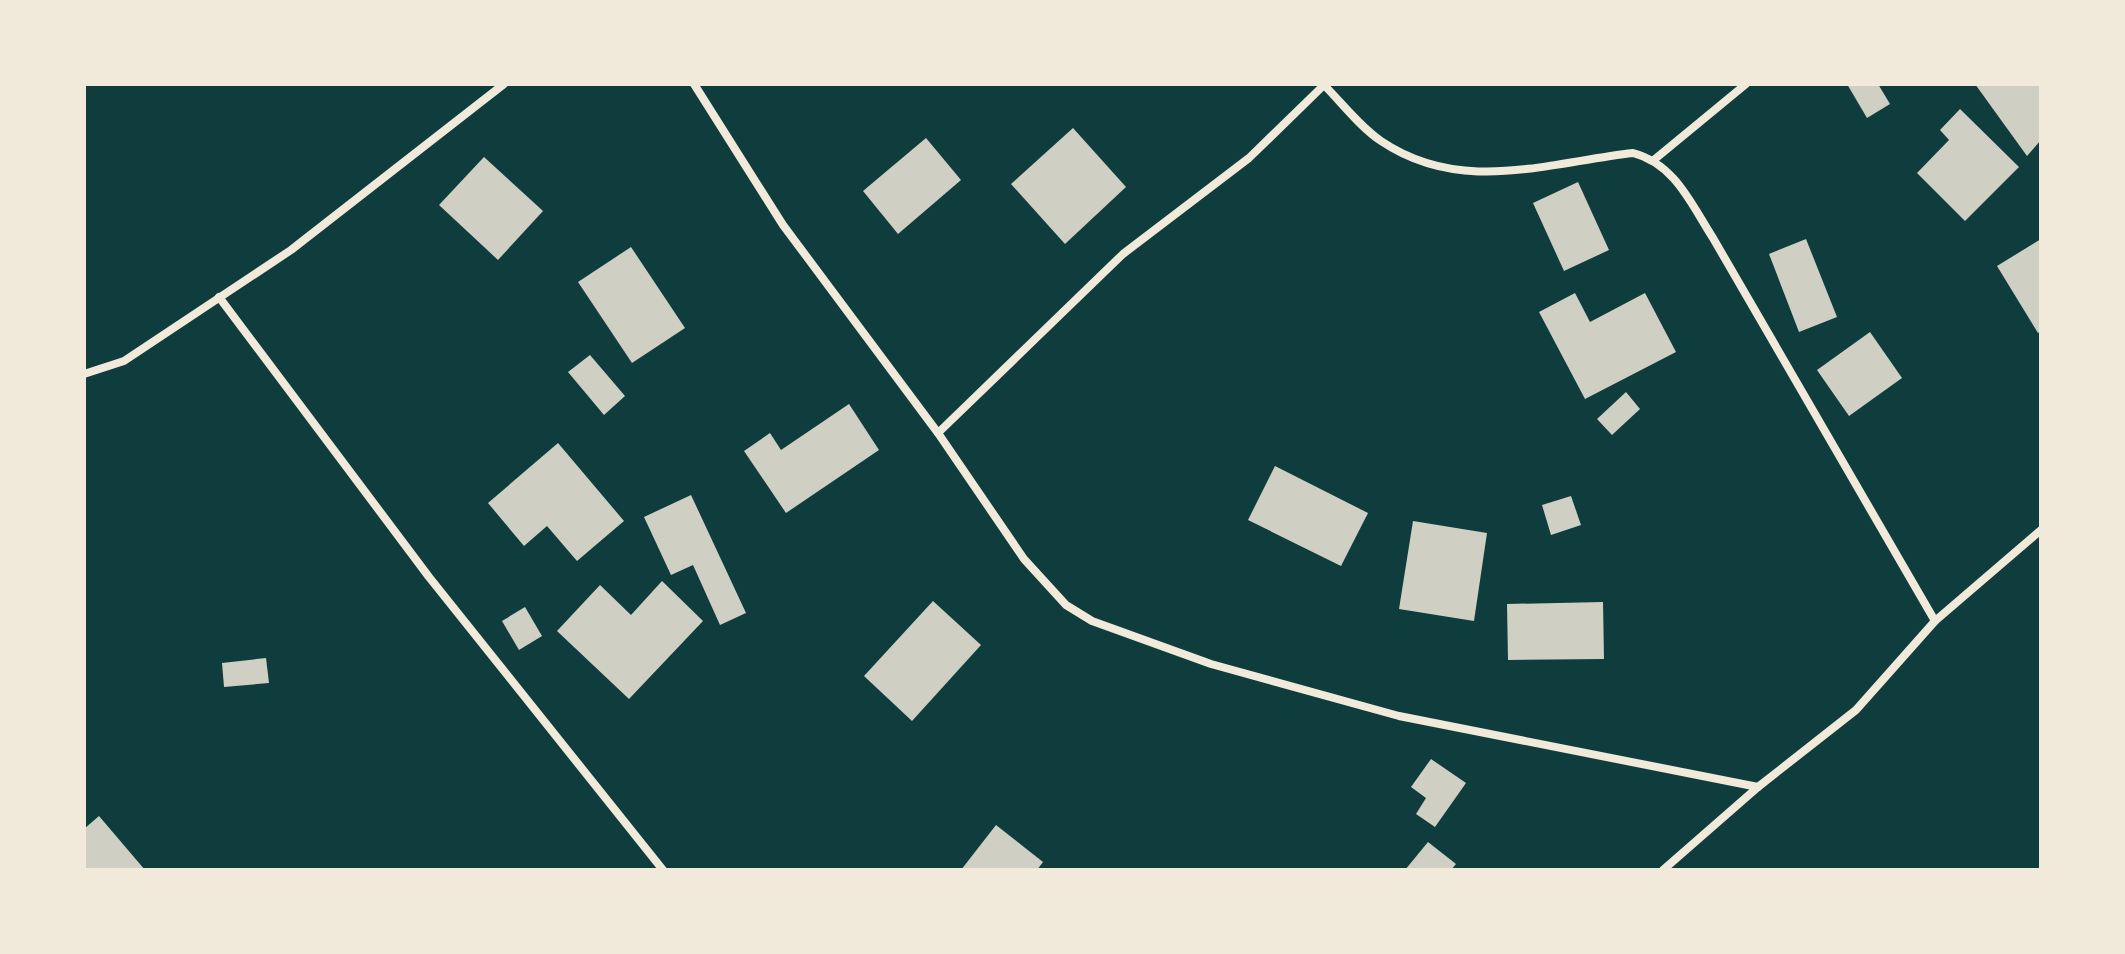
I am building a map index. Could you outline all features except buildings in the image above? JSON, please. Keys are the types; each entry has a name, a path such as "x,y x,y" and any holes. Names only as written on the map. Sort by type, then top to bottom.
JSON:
{"street":[{"path":"84,374 124,361 291,250 504,84"},
{"path":"694,84 783,225 938,433 1024,559 1066,605 1092,621 1211,664 1399,716 1758,787"},
{"path":"938,433 1123,254 1249,158 1324,84 1381,141 1433,166 1490,175 1633,153 1655,159 1674,178 1713,238 1935,621"},
{"path":"1655,159 1746,84"},
{"path":"219,297 429,577 663,870"},
{"path":"1663,870 1758,787 1856,710 1935,621 2041,530"}]}
